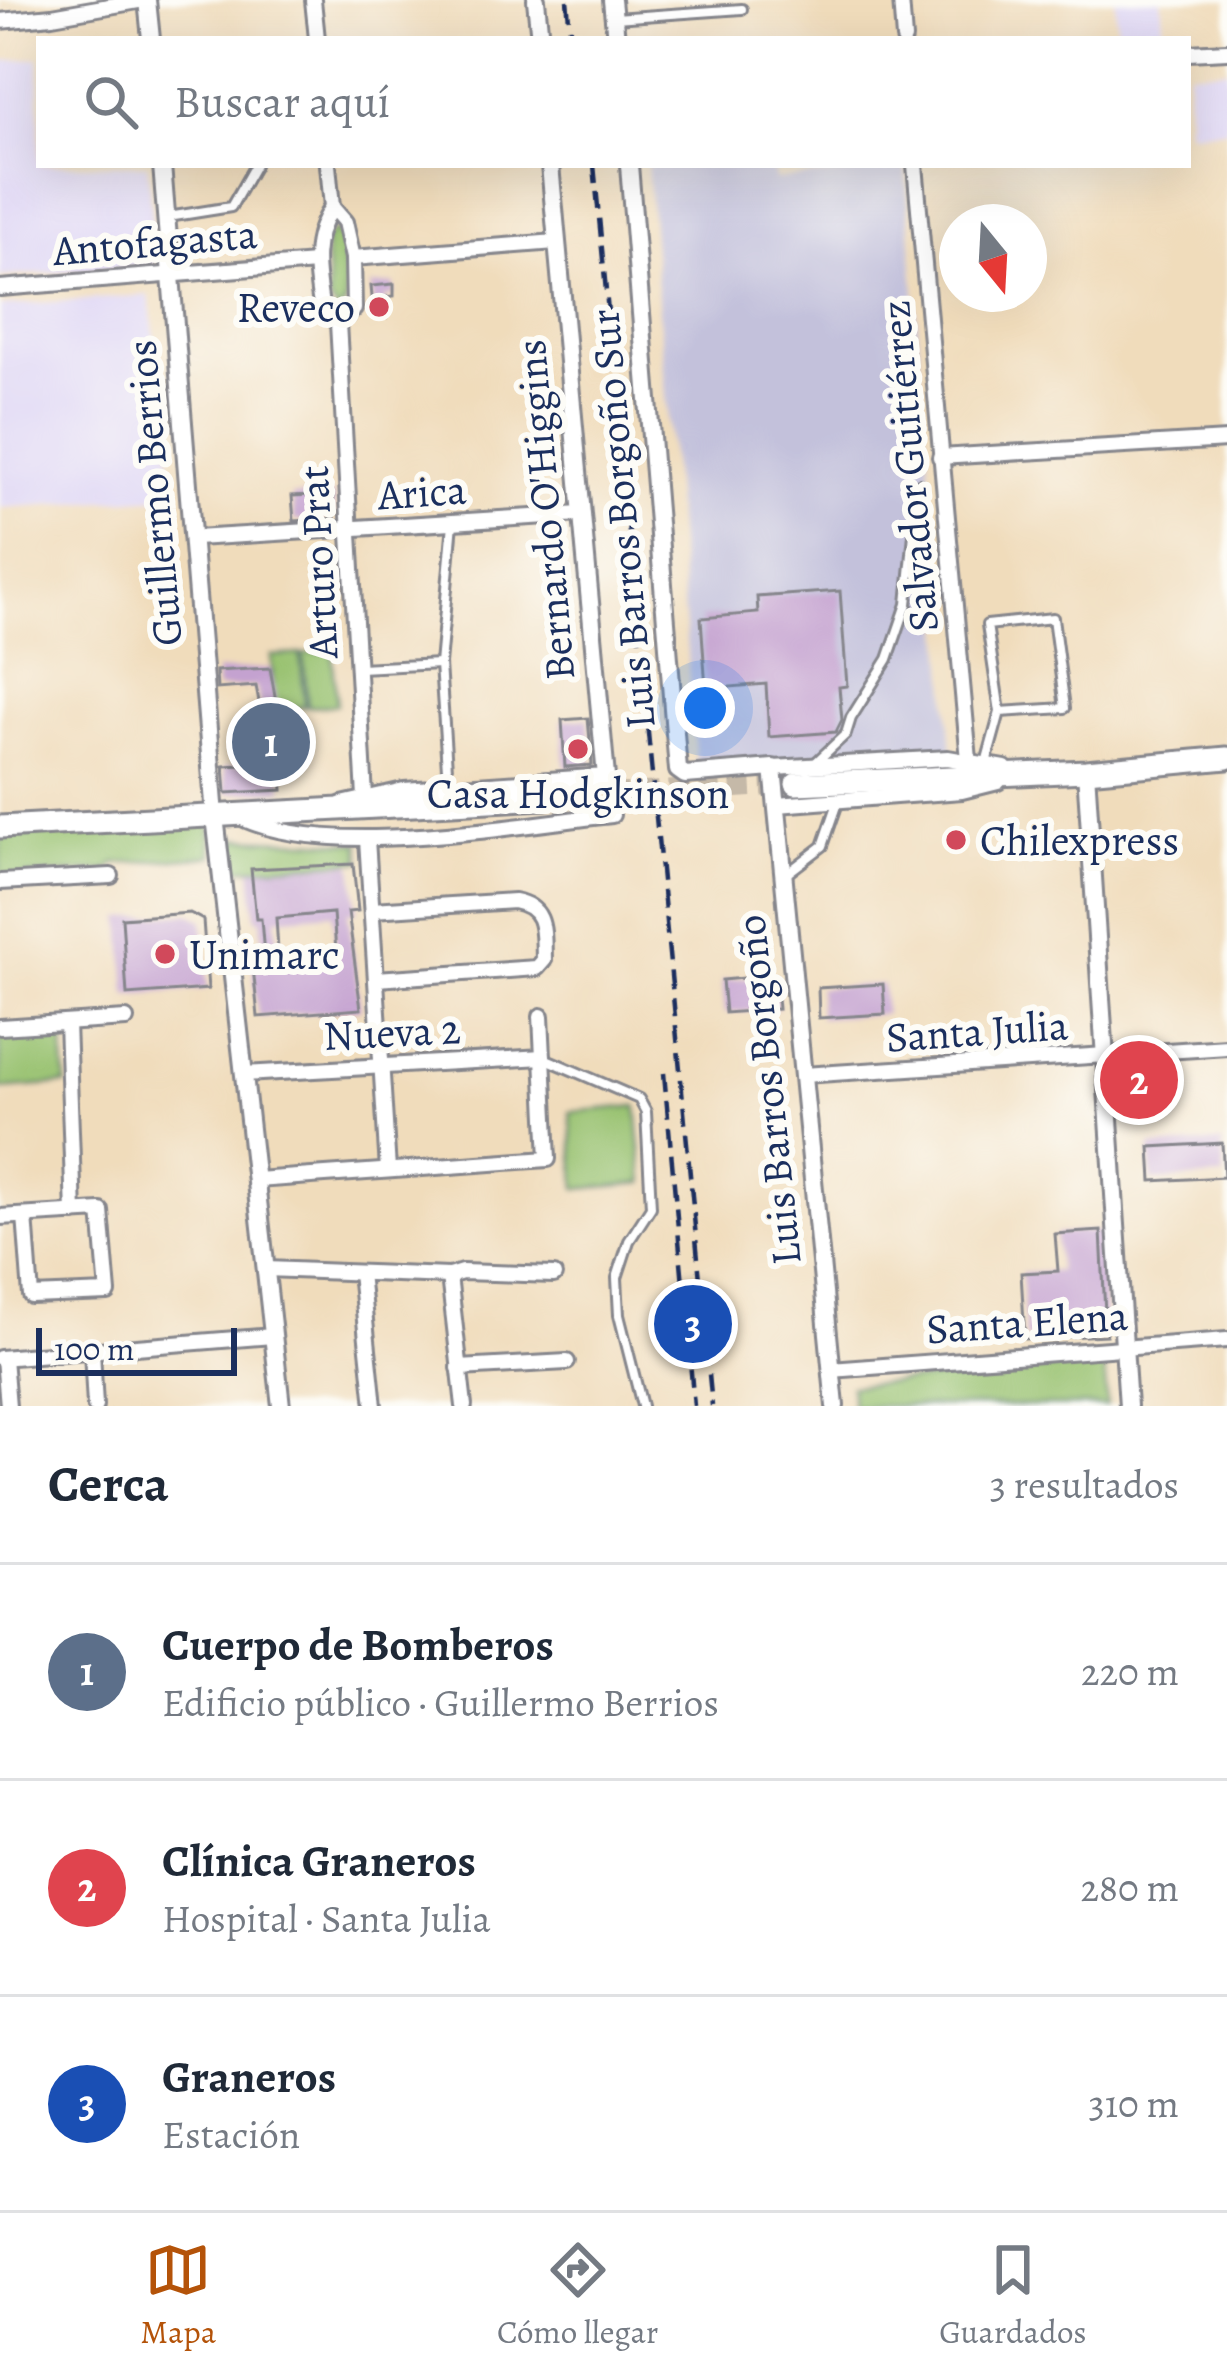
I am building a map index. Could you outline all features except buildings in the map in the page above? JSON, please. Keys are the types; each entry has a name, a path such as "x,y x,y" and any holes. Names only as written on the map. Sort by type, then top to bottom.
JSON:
{"main road":[{"path":"796,784 1086,771 1227,758"},
{"path":"1086,771 1108,779 1227,771"},
{"path":"0,827 322,812 548,790"}],"street":[{"path":"0,21 51,8 145,0 151,36"},
{"path":"313,0 317,36"},
{"path":"536,0 539,36"},
{"path":"902,0 904,36"},
{"path":"1191,53 1227,51"},
{"name":"Guillermo Berrios","path":"162,168 225,815 244,1074 281,1406"},
{"name":"Arturo Prat","path":"328,168 332,207 345,222 352,258 353,309 338,323"},
{"name":"Bernardo O'Higgins","path":"322,812 365,797 449,789 548,790 602,780 607,772 550,168"},
{"name":"Luis Barros Borgoño Sur","path":"629,168 679,770 685,775 773,768"},
{"name":"Salvador Guitiérrez","path":"915,168 969,760"},
{"name":"Arturo Prat","path":"332,207 319,226 315,263 322,311 338,323"},
{"path":"352,258 556,242"},
{"name":"Antofagasta","path":"0,288 315,263"},
{"name":"Arturo Prat","path":"338,323 365,797"},
{"path":"940,458 1227,440"},
{"name":"Arica","path":"195,538 581,514"},
{"path":"773,768 969,760 1028,772"},
{"name":"Luis Barros Borgoño","path":"773,768 835,1406"},
{"path":"1086,771 1128,1406"},
{"path":"777,805 962,791 1028,772"},
{"path":"548,790 555,820"},
{"path":"225,815 262,829 367,839 612,814"},
{"path":"367,839 388,1171"},
{"path":"0,883 111,876"},
{"path":"372,910 514,902 531,906 543,922 544,960 537,968 376,979"},
{"path":"256,1180 548,1160 541,1016"},
{"path":"0,1027 126,1019"},
{"path":"67,1023 74,1213"},
{"name":"Santa Julia","path":"803,1075 1227,1047"},
{"name":"Nueva 2","path":"244,1074 543,1057"},
{"path":"0,1217 101,1211 109,1293 31,1296 25,1216"},
{"path":"266,1269 554,1275"},
{"path":"360,1273 374,1406"},
{"path":"449,1276 464,1406"},
{"path":"8,1406 2,1358 273,1336"},
{"name":"Santa Elena","path":"831,1370 1227,1340"},
{"path":"92,1352 95,1406"},
{"path":"460,1368 567,1362"}],"lane":[{"path":"613,9 742,9"},
{"path":"166,217 231,207 253,168"},
{"path":"812,766 846,734 888,659 908,604 919,484"},
{"path":"449,789 440,664 453,523"},
{"path":"986,764 1000,712 987,625 1051,617 1057,621 1065,707 1000,712"},
{"path":"357,668 440,664"},
{"path":"784,876 823,847 839,800"},
{"path":"543,1057 639,1099 646,1112 651,1207 629,1241 617,1278 619,1315 642,1406"}],"shaded area":[{"path":"1115,0 1161,0 1164,36 1118,36"},
{"path":"36,58 36,168 147,168 155,265 0,277 0,61"},
{"path":"1227,69 1227,129 1191,132 1191,72"},
{"path":"647,168 773,168 775,180 905,168 952,753 702,772 696,764"},
{"path":"149,295 175,496 0,508 0,306"}],"green space":[{"path":"334,230 342,240 346,303 339,312 329,301 325,240"},
{"path":"332,651 337,705 308,707 303,654"},
{"path":"300,654 305,707 275,710 271,656"},
{"path":"210,822 213,856 0,878 0,836"},
{"path":"236,838 360,843 361,861 235,869"},
{"path":"62,1028 66,1084 0,1089 0,1033"},
{"path":"637,1106 644,1183 577,1189 570,1112"},
{"path":"1104,1363 1107,1406 852,1406 850,1386"}],"tunnel":[{"path":"545,798 796,784"}],"railway":[{"path":"567,0 571,36"},
{"path":"594,168 712,1406"},
{"path":"664,1073 694,1406"}],"place":[{"name":"Reveco","path":"379,307"},
{"name":"Cuerpo de Bomberos","path":"271,742"},
{"name":"Casa Hodgkinson","path":"578,749"},
{"name":"Chilexpress","path":"956,840"},
{"name":"Unimarc","path":"165,954"},
{"name":"Clínica Graneros","path":"1139,1080"},
{"name":"Graneros","path":"693,1324"}]}
